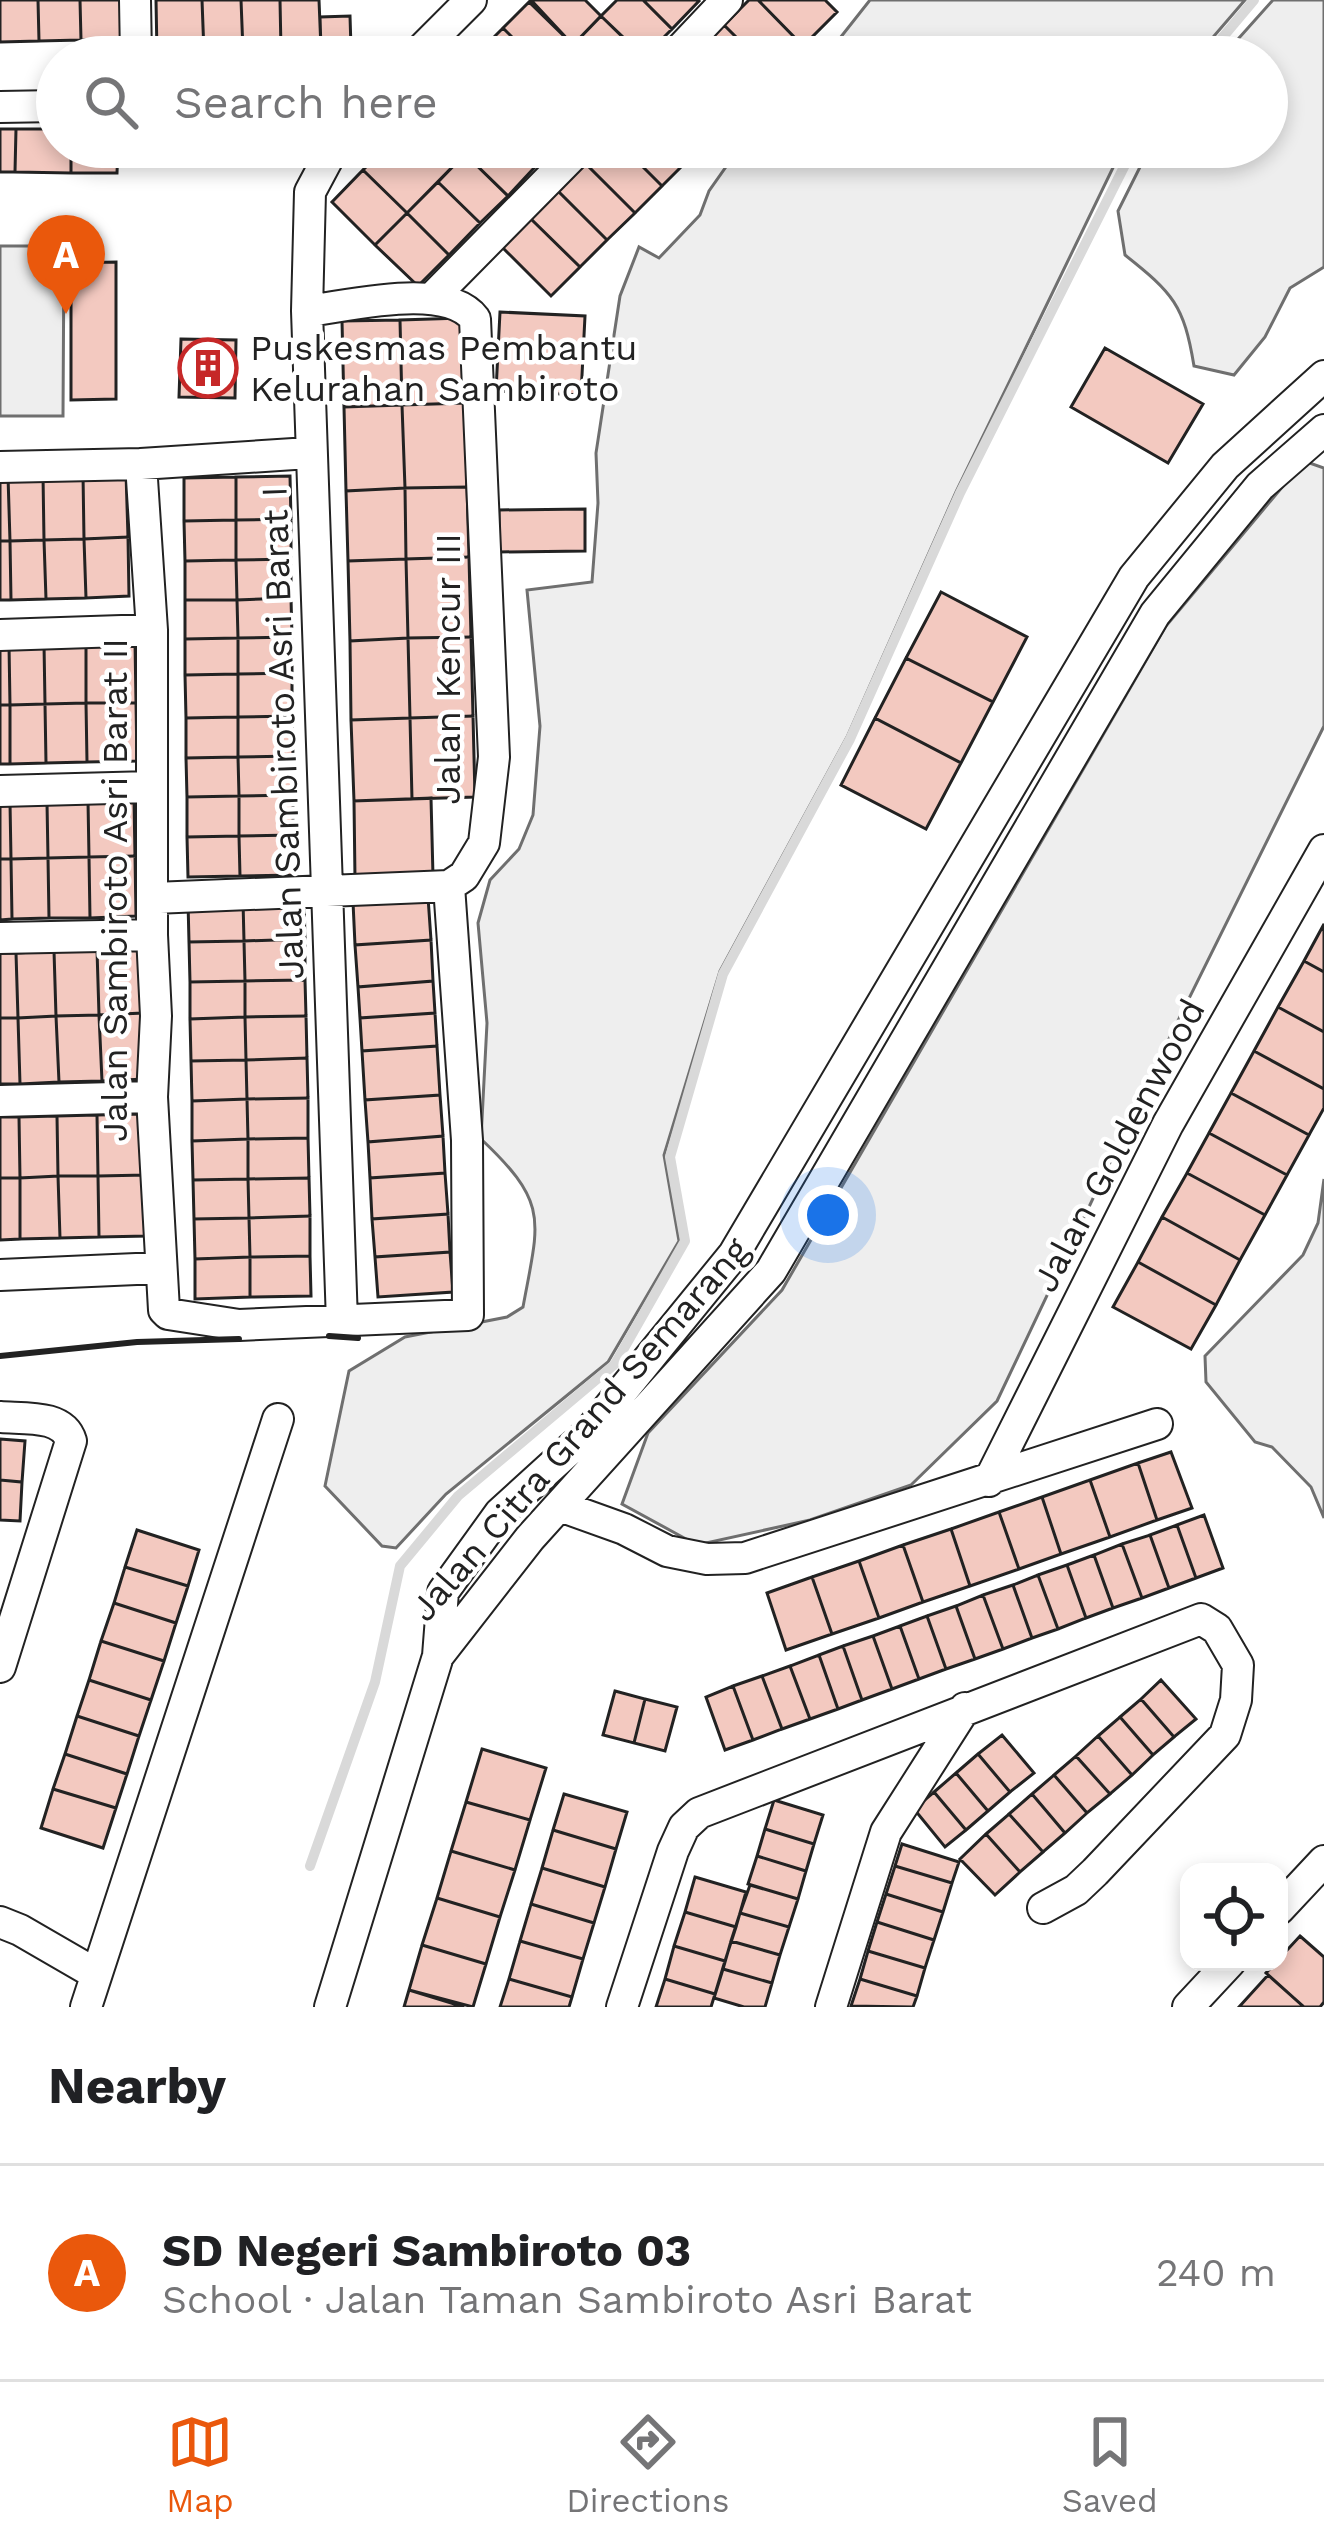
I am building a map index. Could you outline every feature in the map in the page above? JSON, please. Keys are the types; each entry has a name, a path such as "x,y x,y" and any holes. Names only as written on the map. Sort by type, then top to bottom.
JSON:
{"street":[{"path":"135,0 136,36"},
{"path":"435,36 471,0"},
{"path":"693,36 727,0"},
{"path":"0,106 36,106"},
{"name":"Jalan Sambiroto Asri Barat I","path":"323,168 310,192 309,453 342,1322"},
{"path":"307,311 434,297 560,168"},
{"name":"Jalan Kencur III","path":"434,297 468,310 476,326 494,757 484,842 464,876 449,886"},
{"name":"Jalan Citra Grand Semarang","path":"438,1656 560,1506 598,1442 734,1254 1134,577 1225,466 1324,376"},
{"name":"Jalan Citra Grand Semarang","path":"438,1656 443,1592 500,1513 598,1442 771,1271 1155,614 1260,485 1324,430"},
{"path":"0,466 142,464 309,453"},
{"name":"Jalan Sambiroto Asri Barat II","path":"142,464 152,630 156,1016 152,1097 164,1310 239,1325 342,1322"},
{"path":"0,634 152,630"},
{"path":"0,791 152,787"},
{"name":"Jalan Goldenwood","path":"989,1481 1168,1124 1324,850"},
{"path":"154,898 449,886 467,1140 470,1312 460,1318 342,1322"},
{"path":"0,938 152,935"},
{"path":"0,1102 152,1097"},
{"path":"0,1275 159,1268"},
{"path":"0,1418 58,1423 68,1430 70,1441 14,1576 0,1666"},
{"path":"86,2007 278,1419"},
{"path":"560,1506 624,1529 667,1551 707,1559 745,1558 1157,1424"},
{"path":"622,2007 673,1851 684,1827 699,1813 1201,1619 1217,1629 1238,1665 1236,1700 1225,1735 1096,1872 1076,1890 1043,1908"},
{"path":"330,2007 438,1656"},
{"path":"831,2007 886,1832 965,1708"},
{"path":"1288,1900 1324,1861"},
{"path":"0,1922 96,1974"},
{"path":"1188,2007 1222,1971"}],"shaded area":[{"path":"870,0 1245,0 1214,36 842,36"},
{"path":"1273,0 1324,0 1324,267 1290,288 1265,337 1234,375 1194,366 1186,328 1174,302 1125,255 1118,211 1140,168 1288,168 1288,36 1241,36"},
{"path":"725,168 1113,168 956,492 847,737 720,971 664,1155 679,1241 608,1362 446,1494 396,1548 382,1546 325,1486 349,1371 405,1337 507,1317 523,1307 533,1253 534,1215 529,1198 519,1180 481,1139 487,1023 478,923 490,880 519,849 533,815 540,726 527,590 592,582 596,453 620,296 639,247 659,258 700,215"},
{"path":"0,246 64,246 63,416 0,416"},
{"path":"1304,461 1324,468 1324,726 997,1401 911,1485 810,1520 697,1545 622,1504 648,1433 782,1290 1166,626"},
{"path":"1324,1179 1324,1518 1311,1487 1272,1447 1255,1442 1206,1382 1205,1356 1303,1255 1318,1223"}],"building":[{"path":"0,0 38,0 36,41 0,42"},
{"path":"38,0 80,0 81,36 39,36"},
{"path":"80,0 124,0 125,36 81,36"},
{"path":"156,0 202,0 203,36 157,36"},
{"path":"202,0 241,0 242,36 203,36"},
{"path":"241,0 280,0 281,36 242,36"},
{"path":"280,0 319,0 320,36 281,36"},
{"path":"531,0 585,0 601,16 582,36 565,36"},
{"path":"617,0 643,0 672,29 665,36 622,36 601,16"},
{"path":"643,0 698,0 699,1 672,29"},
{"path":"749,0 758,0 793,36 735,36 724,25"},
{"path":"758,0 825,0 837,12 813,36 793,36"},
{"path":"529,2 564,36 511,36 503,28"},
{"path":"350,16 351,36 321,36 320,17"},
{"path":"601,16 621,36 582,36"},
{"path":"724,25 735,36 713,36"},
{"path":"0,129 16,129 15,172 0,172"},
{"path":"16,129 36,129 36,168 71,168 71,173 15,172"},
{"path":"71,168 117,168 117,173 71,173"},
{"path":"365,168 451,168 407,213"},
{"path":"452,168 479,168 508,196 480,223 438,182"},
{"path":"479,168 534,168 508,196"},
{"path":"580,168 590,168 635,213 607,240 557,190"},
{"path":"590,168 644,168 662,186 635,213"},
{"path":"644,168 680,168 662,186"},
{"path":"363,170 407,213 375,245 332,202"},
{"path":"438,182 480,223 449,255 407,213"},
{"path":"557,190 607,240 580,267 529,217"},
{"path":"407,213 449,255 418,286 375,245"},
{"path":"529,217 580,267 551,296 501,246"},
{"path":"116,262 116,399 71,400 71,263"},
{"path":"500,312 585,316 581,395 496,391"},
{"path":"463,318 465,403 402,405 400,320"},
{"path":"400,320 402,405 344,407 342,321"},
{"name":"Puskesmas Pembantu Kelurahan Sambiroto","path":"181,339 236,340 235,398 179,397"},
{"path":"1105,348 1203,404 1168,463 1071,407"},
{"path":"465,403 467,487 405,488 402,405"},
{"path":"402,405 405,488 346,491 344,407"},
{"path":"126,473 128,537 84,539 83,474"},
{"path":"83,474 84,539 44,540 43,475"},
{"path":"43,475 44,540 10,541 8,476"},
{"path":"8,476 10,541 0,541 0,477"},
{"path":"290,476 291,519 236,520 236,477"},
{"path":"236,477 236,520 184,521 184,478"},
{"path":"467,487 469,557 406,559 405,488"},
{"path":"405,488 406,559 348,561 346,491"},
{"path":"585,509 585,551 499,552 499,510"},
{"path":"291,519 291,559 236,560 236,520"},
{"path":"236,520 236,560 185,561 184,521"},
{"path":"128,537 129,596 86,598 84,539"},
{"path":"84,539 86,598 46,599 44,540"},
{"path":"44,540 46,599 11,600 10,541"},
{"path":"0,541 10,541 11,600 0,600"},
{"path":"469,557 471,637 408,638 406,559"},
{"path":"291,559 291,598 237,600 236,560"},
{"path":"406,559 408,638 350,641 348,561"},
{"path":"236,560 237,600 185,600 185,561"},
{"path":"941,592 1027,637 993,702 906,658"},
{"path":"291,598 292,637 238,638 237,600"},
{"path":"185,600 237,600 238,638 185,639"},
{"path":"292,637 292,673 238,674 238,638"},
{"path":"471,637 473,716 410,718 408,638"},
{"path":"238,638 238,674 185,675 185,639"},
{"path":"408,638 410,718 351,720 350,641"},
{"path":"135,642 136,703 86,703 86,643"},
{"path":"86,643 86,703 45,704 44,644"},
{"path":"44,644 45,704 10,705 9,645"},
{"path":"0,645 9,645 10,705 0,705"},
{"path":"906,658 993,702 961,763 875,718"},
{"path":"292,673 292,716 238,717 238,674"},
{"path":"238,674 238,717 186,718 185,675"},
{"path":"86,703 87,762 46,763 45,704"},
{"path":"86,703 136,703 137,761 87,762"},
{"path":"45,704 46,763 10,764 10,705"},
{"path":"0,705 10,705 10,764 0,764"},
{"path":"292,716 293,756 238,757 238,717"},
{"path":"473,716 475,797 412,799 410,718"},
{"path":"238,717 238,757 186,758 186,718"},
{"path":"410,718 412,799 354,801 351,720"},
{"path":"875,718 961,763 926,829 841,785"},
{"path":"293,756 293,795 239,796 238,757"},
{"path":"238,757 239,796 187,797 186,758"},
{"path":"293,795 293,835 239,836 239,796"},
{"path":"239,796 239,836 187,837 187,797"},
{"path":"431,798 433,876 355,879 354,801"},
{"path":"134,800 135,856 89,857 88,801"},
{"path":"88,801 89,857 48,858 47,803"},
{"path":"0,803 10,803 11,859 0,859"},
{"path":"10,803 47,803 48,858 11,859"},
{"path":"293,835 294,875 240,876 239,836"},
{"path":"239,836 240,876 188,877 187,837"},
{"path":"135,856 136,916 90,918 89,857"},
{"path":"89,857 90,918 49,918 48,858"},
{"path":"48,858 49,918 12,919 11,859"},
{"path":"0,859 11,859 12,919 0,920"},
{"path":"428,897 431,940 355,945 353,902"},
{"path":"304,899 305,939 244,941 243,901"},
{"path":"243,901 244,941 189,942 188,902"},
{"path":"1324,924 1324,972 1304,961"},
{"path":"305,939 305,980 245,981 244,941"},
{"path":"431,940 433,981 358,987 355,945"},
{"path":"244,941 245,981 190,982 189,942"},
{"path":"141,948 143,1013 99,1015 97,950"},
{"path":"97,950 99,1015 56,1016 54,951"},
{"path":"54,951 56,1016 18,1018 16,953"},
{"path":"0,953 16,953 18,1018 0,1018"},
{"path":"1304,961 1324,972 1324,1032 1278,1007"},
{"path":"305,980 306,1016 245,1017 245,981"},
{"path":"245,981 245,1017 190,1019 190,982"},
{"path":"433,981 435,1013 360,1018 358,987"},
{"path":"1278,1007 1324,1032 1324,1089 1254,1051"},
{"path":"143,1013 145,1079 102,1081 99,1015"},
{"path":"435,1013 437,1046 362,1051 360,1018"},
{"path":"99,1015 102,1081 59,1082 56,1016"},
{"path":"56,1016 59,1082 20,1084 18,1018"},
{"path":"306,1016 307,1058 246,1060 245,1017"},
{"path":"245,1017 246,1060 191,1061 190,1019"},
{"path":"0,1018 18,1018 20,1084 0,1084"},
{"path":"437,1046 440,1095 365,1100 362,1051"},
{"path":"1254,1051 1324,1089 1324,1108 1309,1135 1231,1093"},
{"path":"307,1058 308,1098 247,1099 246,1060"},
{"path":"246,1060 247,1099 192,1101 191,1061"},
{"path":"1231,1093 1309,1135 1287,1175 1209,1133"},
{"path":"440,1095 443,1136 368,1142 365,1100"},
{"path":"308,1098 308,1138 248,1139 247,1099"},
{"path":"247,1099 248,1139 192,1141 192,1101"},
{"path":"146,1114 146,1175 98,1176 97,1115"},
{"path":"97,1115 98,1176 58,1176 57,1116"},
{"path":"57,1116 58,1176 20,1178 19,1117"},
{"path":"0,1117 19,1117 20,1178 0,1178"},
{"path":"1209,1133 1287,1175 1265,1215 1187,1173"},
{"path":"443,1136 445,1173 370,1178 368,1142"},
{"path":"308,1138 309,1178 248,1179 248,1139"},
{"path":"248,1139 248,1179 193,1180 192,1141"},
{"path":"445,1173 448,1214 372,1219 370,1178"},
{"path":"1187,1173 1265,1215 1240,1260 1162,1217"},
{"path":"146,1175 147,1236 99,1237 98,1176"},
{"path":"58,1176 98,1176 99,1237 60,1238"},
{"path":"58,1176 60,1238 20,1239 20,1178"},
{"path":"0,1178 20,1178 20,1239 0,1240"},
{"path":"309,1178 310,1216 249,1218 248,1179"},
{"path":"248,1179 249,1218 194,1219 193,1180"},
{"path":"448,1214 450,1252 375,1257 372,1219"},
{"path":"310,1216 310,1256 250,1257 249,1218"},
{"path":"1162,1217 1240,1260 1216,1305 1138,1262"},
{"path":"249,1218 250,1257 195,1259 194,1219"},
{"path":"450,1252 453,1292 378,1297 375,1257"},
{"path":"310,1256 311,1296 250,1297 250,1257"},
{"path":"250,1257 250,1297 195,1299 195,1259"},
{"path":"1138,1262 1216,1305 1191,1349 1113,1307"},
{"path":"0,1439 25,1441 22,1482 0,1480"},
{"path":"1171,1452 1192,1508 1157,1520 1138,1463"},
{"path":"1138,1463 1157,1520 1110,1537 1090,1480"},
{"path":"0,1480 22,1482 20,1521 0,1520"},
{"path":"1090,1480 1110,1537 1061,1554 1042,1497"},
{"path":"1042,1497 1061,1554 1019,1569 999,1512"},
{"path":"999,1512 1019,1569 970,1586 951,1529"},
{"path":"1204,1515 1223,1568 1196,1578 1177,1525"},
{"path":"1177,1525 1196,1578 1169,1588 1150,1535"},
{"path":"951,1529 970,1586 923,1602 903,1545"},
{"path":"137,1530 199,1550 188,1586 125,1567"},
{"path":"1150,1535 1169,1588 1142,1598 1122,1544"},
{"path":"1122,1544 1142,1598 1113,1608 1094,1555"},
{"path":"903,1545 923,1602 879,1618 859,1561"},
{"path":"1094,1555 1113,1608 1086,1618 1067,1565"},
{"path":"859,1561 879,1618 832,1634 812,1577"},
{"path":"1067,1565 1086,1618 1058,1629 1038,1575"},
{"path":"125,1567 188,1586 176,1623 114,1603"},
{"path":"1038,1575 1058,1629 1032,1638 1013,1585"},
{"path":"812,1577 832,1634 786,1650 767,1593"},
{"path":"1013,1585 1032,1638 1003,1649 983,1595"},
{"path":"983,1595 1003,1649 975,1659 956,1606"},
{"path":"114,1603 176,1623 164,1661 101,1641"},
{"path":"956,1606 975,1659 946,1669 927,1616"},
{"path":"927,1616 946,1669 919,1679 900,1626"},
{"path":"900,1626 919,1679 892,1689 873,1636"},
{"path":"873,1636 892,1689 862,1700 843,1646"},
{"path":"101,1641 164,1661 151,1700 89,1680"},
{"path":"843,1646 862,1700 838,1709 819,1655"},
{"path":"819,1655 838,1709 810,1719 790,1666"},
{"path":"790,1666 810,1719 782,1729 762,1676"},
{"path":"762,1676 782,1729 753,1740 733,1686"},
{"path":"89,1680 151,1700 139,1736 77,1716"},
{"path":"1161,1680 1196,1719 1174,1737 1141,1699"},
{"path":"733,1686 753,1740 725,1750 706,1697"},
{"path":"615,1691 645,1699 634,1743 603,1735"},
{"path":"645,1699 677,1707 665,1751 634,1743"},
{"path":"1141,1699 1174,1737 1153,1755 1120,1717"},
{"path":"77,1716 139,1736 127,1774 65,1754"},
{"path":"1120,1717 1153,1755 1132,1775 1098,1736"},
{"path":"1002,1735 1034,1773 1010,1792 978,1754"},
{"path":"1098,1736 1132,1775 1110,1794 1076,1756"},
{"path":"482,1749 546,1768 530,1820 466,1802"},
{"path":"65,1754 127,1774 116,1808 53,1789"},
{"path":"978,1754 1010,1792 988,1811 956,1773"},
{"path":"1076,1756 1110,1794 1087,1813 1054,1775"},
{"path":"956,1773 988,1811 966,1830 934,1792"},
{"path":"1054,1775 1087,1813 1065,1833 1032,1794"},
{"path":"53,1789 116,1808 103,1848 41,1828"},
{"path":"934,1792 966,1830 945,1847 914,1809"},
{"path":"564,1794 627,1812 616,1849 553,1830"},
{"path":"1032,1794 1065,1833 1043,1852 1009,1814"},
{"path":"774,1800 823,1815 814,1844 765,1829"},
{"path":"466,1802 530,1820 515,1870 451,1851"},
{"path":"1009,1814 1043,1852 1020,1872 986,1834"},
{"path":"765,1829 814,1844 806,1871 757,1856"},
{"path":"553,1830 616,1849 605,1887 542,1868"},
{"path":"986,1834 1020,1872 995,1895 960,1859"},
{"path":"902,1844 959,1862 952,1883 895,1866"},
{"path":"451,1851 515,1870 500,1917 437,1898"},
{"path":"757,1856 806,1871 798,1899 748,1884"},
{"path":"895,1866 952,1883 943,1912 886,1894"},
{"path":"542,1868 605,1887 594,1923 531,1904"},
{"path":"695,1877 746,1892 736,1927 685,1912"},
{"path":"750,1885 798,1899 789,1927 740,1913"},
{"path":"886,1894 943,1912 934,1940 877,1922"},
{"path":"437,1898 500,1917 486,1964 422,1945"},
{"path":"531,1904 594,1923 583,1959 520,1941"},
{"path":"685,1912 736,1927 725,1961 674,1946"},
{"path":"740,1913 789,1927 780,1955 731,1941"},
{"path":"877,1922 934,1940 925,1968 868,1951"},
{"path":"1300,1936 1324,1957 1320,2007 1304,2007 1266,1973 1288,1971 1288,1949"},
{"path":"520,1941 583,1959 572,1997 509,1979"},
{"path":"731,1941 780,1955 772,1983 723,1969"},
{"path":"422,1945 486,1964 473,2007 409,1990"},
{"path":"674,1946 725,1961 715,1994 665,1979"},
{"path":"868,1951 925,1968 917,1996 860,1979"},
{"path":"723,1969 772,1983 765,2007 744,2007 714,1998"},
{"path":"1268,1975 1304,2007 1239,2007"},
{"path":"509,1979 572,1997 569,2007 500,2007"},
{"path":"665,1979 715,1994 711,2007 656,2007"},
{"path":"860,1979 917,1996 913,2007 851,2006"},
{"path":"409,1990 464,2007 404,2007"}],"waterway":[{"path":"1224,36 1254,0"},
{"path":"310,1866 375,1682 400,1566 458,1496 615,1364 685,1241 670,1157 723,974 850,739 960,493 1123,168"}],"wall":[{"path":"329,1336 358,1338"},
{"path":"0,1356 137,1342 239,1339"}],"place":[{"name":"SD Negeri Sambiroto 03","path":"66,314"},
{"name":"Puskesmas Pembantu Kelurahan Sambiroto","path":"208,368"}]}
